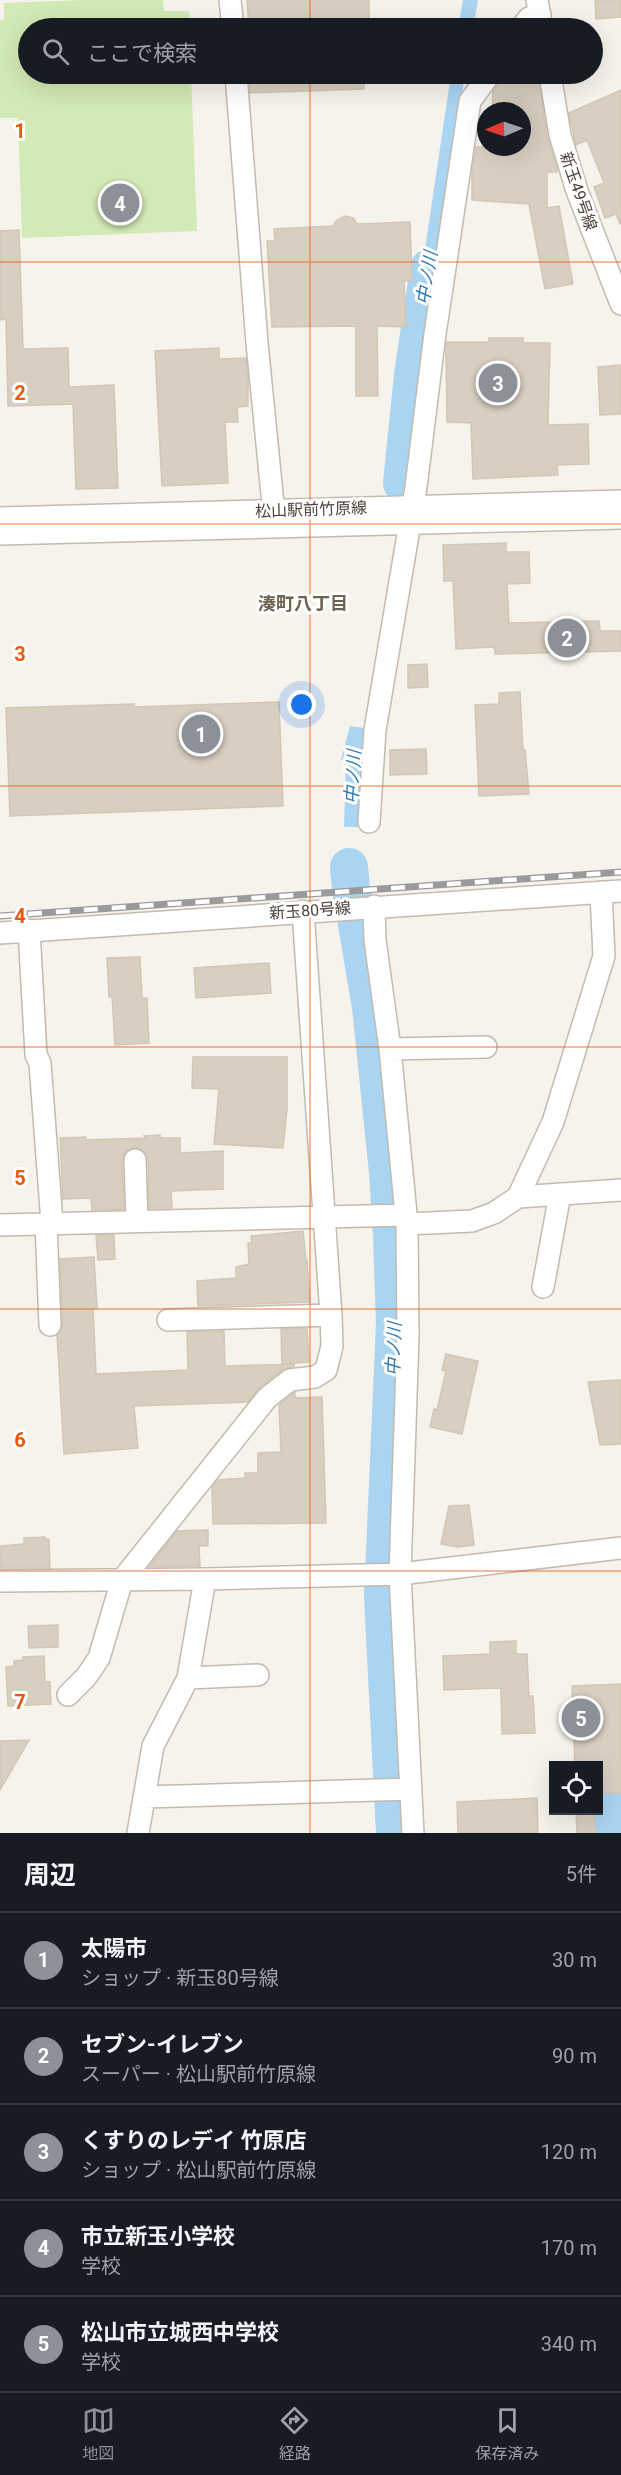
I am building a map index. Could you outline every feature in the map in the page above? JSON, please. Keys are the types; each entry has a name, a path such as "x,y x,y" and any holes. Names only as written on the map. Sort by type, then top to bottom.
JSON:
{"street":[{"path":"230,0 232,18"},
{"path":"237,84 257,343 275,519"},
{"path":"369,822 375,730 412,514 435,334 470,101 483,84"},
{"name":"新玉49号線","path":"552,84 560,135 577,191 621,304"},
{"name":"松山駅前竹原線","path":"0,534 412,514 621,501"},
{"name":"松山駅前竹原線","path":"412,514 621,518"},
{"name":"松山駅前竹原線","path":"0,518 275,519"},
{"path":"518,1197 553,1122 575,1058 604,956 611,891"},
{"name":"新玉80号線","path":"0,933 611,891"},
{"path":"361,907 375,940 390,1049 398,1217 408,1336 387,1574 398,1790 413,1833"},
{"path":"68,1695 86,1677 99,1658 122,1580 267,1398 290,1380 315,1377 326,1370 332,1346 331,1315 303,911"},
{"path":"29,930 49,1223 50,1325"},
{"path":"390,1049 486,1047"},
{"path":"135,1160 137,1221"},
{"path":"0,1225 398,1217 472,1221 494,1213 518,1197 621,1190"},
{"path":"543,1287 560,1194"},
{"path":"168,1320 331,1315"},
{"path":"0,1581 387,1574 621,1548"},
{"path":"138,1833 153,1746 188,1678 205,1579"},
{"path":"188,1678 258,1675"},
{"path":"144,1797 398,1790"}],"green space":[{"path":"163,0 164,11 189,11 189,18 18,18 18,84 191,84 197,231 22,238 18,118 0,118 0,20 4,20 4,3"}],"water":[{"path":"463,0 478,0 475,18 460,18"},
{"path":"450,84 463,84 428,318 415,317"},
{"path":"411,351 423,352 408,483 395,483 407,372"},
{"path":"350,726 364,728 358,827 344,827 346,761 341,760"},
{"path":"603,1793 621,1793 621,1833 595,1833 594,1815 603,1815"}],"building":[{"path":"247,0 369,0 369,18 248,18"},
{"path":"595,0 621,0 621,17 596,18"},
{"path":"250,84 364,84 364,89 250,93"},
{"path":"499,84 539,84 547,137 557,168 557,172 547,172 547,208 559,206 573,284 545,289 529,204 472,200 472,171 476,147 477,156 531,156 531,102 492,102 493,91"},
{"path":"621,90 620,224 616,214 605,218 594,187 604,183 587,140 576,145 569,113"},
{"path":"345,216 353,218 357,224 410,222 412,281 404,281 406,327 377,326 378,396 356,396 356,326 272,327 267,241 275,241 274,229 333,226 337,220"},
{"path":"19,230 23,349 68,348 69,387 114,385 118,488 76,489 73,404 8,406 6,319 0,320 0,231"},
{"path":"489,338 523,338 523,343 550,343 548,425 588,424 589,464 557,465 558,475 473,479 471,423 447,422 446,348 447,342 489,342"},
{"path":"219,348 219,359 246,358 248,377 248,406 237,407 238,422 225,422 228,483 162,486 155,351"},
{"path":"621,365 621,414 600,415 598,367"},
{"path":"506,543 506,552 529,552 530,583 507,584 509,623 599,621 600,631 621,631 621,651 495,654 494,647 456,649 453,581 444,581 443,545"},
{"path":"427,664 428,687 408,688 408,665"},
{"path":"520,692 523,750 525,750 529,794 479,796 475,705 499,704 499,693"},
{"path":"279,702 283,806 10,816 6,708 134,704 134,707"},
{"path":"426,749 427,774 390,775 390,750"},
{"path":"140,957 142,998 147,998 149,1043 115,1045 107,958"},
{"path":"269,963 271,993 196,998 194,968"},
{"path":"193,1057 287,1057 287,1109 283,1148 214,1144 219,1089 192,1088"},
{"path":"160,1135 160,1138 180,1138 180,1153 223,1151 223,1189 171,1191 172,1208 149,1208 148,1159 141,1149 134,1147 128,1150 122,1160 124,1209 92,1210 91,1198 63,1199 60,1138 86,1137 86,1140 145,1138 144,1136"},
{"path":"303,1231 310,1302 198,1306 197,1281 236,1278 236,1267 249,1264 248,1243 252,1243 251,1236"},
{"path":"96,1235 114,1235 115,1259 98,1260"},
{"path":"94,1257 97,1308 93,1309 96,1374 188,1370 187,1332 224,1331 225,1366 294,1364 294,1367 282,1370 259,1388 248,1402 134,1406 138,1448 64,1454 57,1335 63,1325 60,1259"},
{"path":"307,1328 309,1362 282,1364 281,1329"},
{"path":"446,1354 478,1361 462,1434 430,1427 434,1409 437,1410 446,1371 442,1370"},
{"path":"621,1380 621,1444 600,1445 588,1382"},
{"path":"295,1392 295,1398 322,1397 326,1523 213,1524 212,1488 218,1480 245,1478 245,1473 258,1473 258,1453 281,1452 279,1405"},
{"path":"469,1505 474,1545 457,1547 441,1544 449,1506"},
{"path":"208,1530 208,1546 199,1546 200,1566 149,1567 177,1531"},
{"path":"45,1537 49,1539 50,1568 0,1568 0,1546 24,1544 24,1538"},
{"path":"58,1625 58,1647 29,1648 28,1626"},
{"path":"516,1641 516,1654 527,1654 529,1696 533,1696 535,1733 502,1734 501,1688 444,1690 443,1656 490,1654 490,1642"},
{"path":"44,1656 45,1682 50,1682 51,1704 8,1706 6,1667 14,1666 14,1661 23,1660 23,1657"},
{"path":"621,1684 621,1793 603,1793 603,1761 575,1761 572,1686"},
{"path":"29,1740 0,1790 0,1741"},
{"path":"537,1798 538,1833 458,1833 457,1802"},
{"path":"576,1815 594,1815 595,1833 577,1833"}],"waterway":[{"name":"中ノ川","path":"402,483 413,375 429,268"},
{"name":"中ノ川","path":"349,867 371,1007 388,1172 392,1237 395,1323 383,1597 395,1833"}],"railway":[{"path":"0,916 621,872"}],"place":[{"name":"市立新玉小学校","path":"120,203"},
{"name":"くすりのレデイ 竹原店","path":"498,383"},
{"name":"セブン-イレブン","path":"567,638"},
{"name":"太陽市","path":"201,734"},
{"name":"松山市立城西中学校","path":"581,1718"}],"district":[{"name":"湊町八丁目","path":"303,604"}]}
